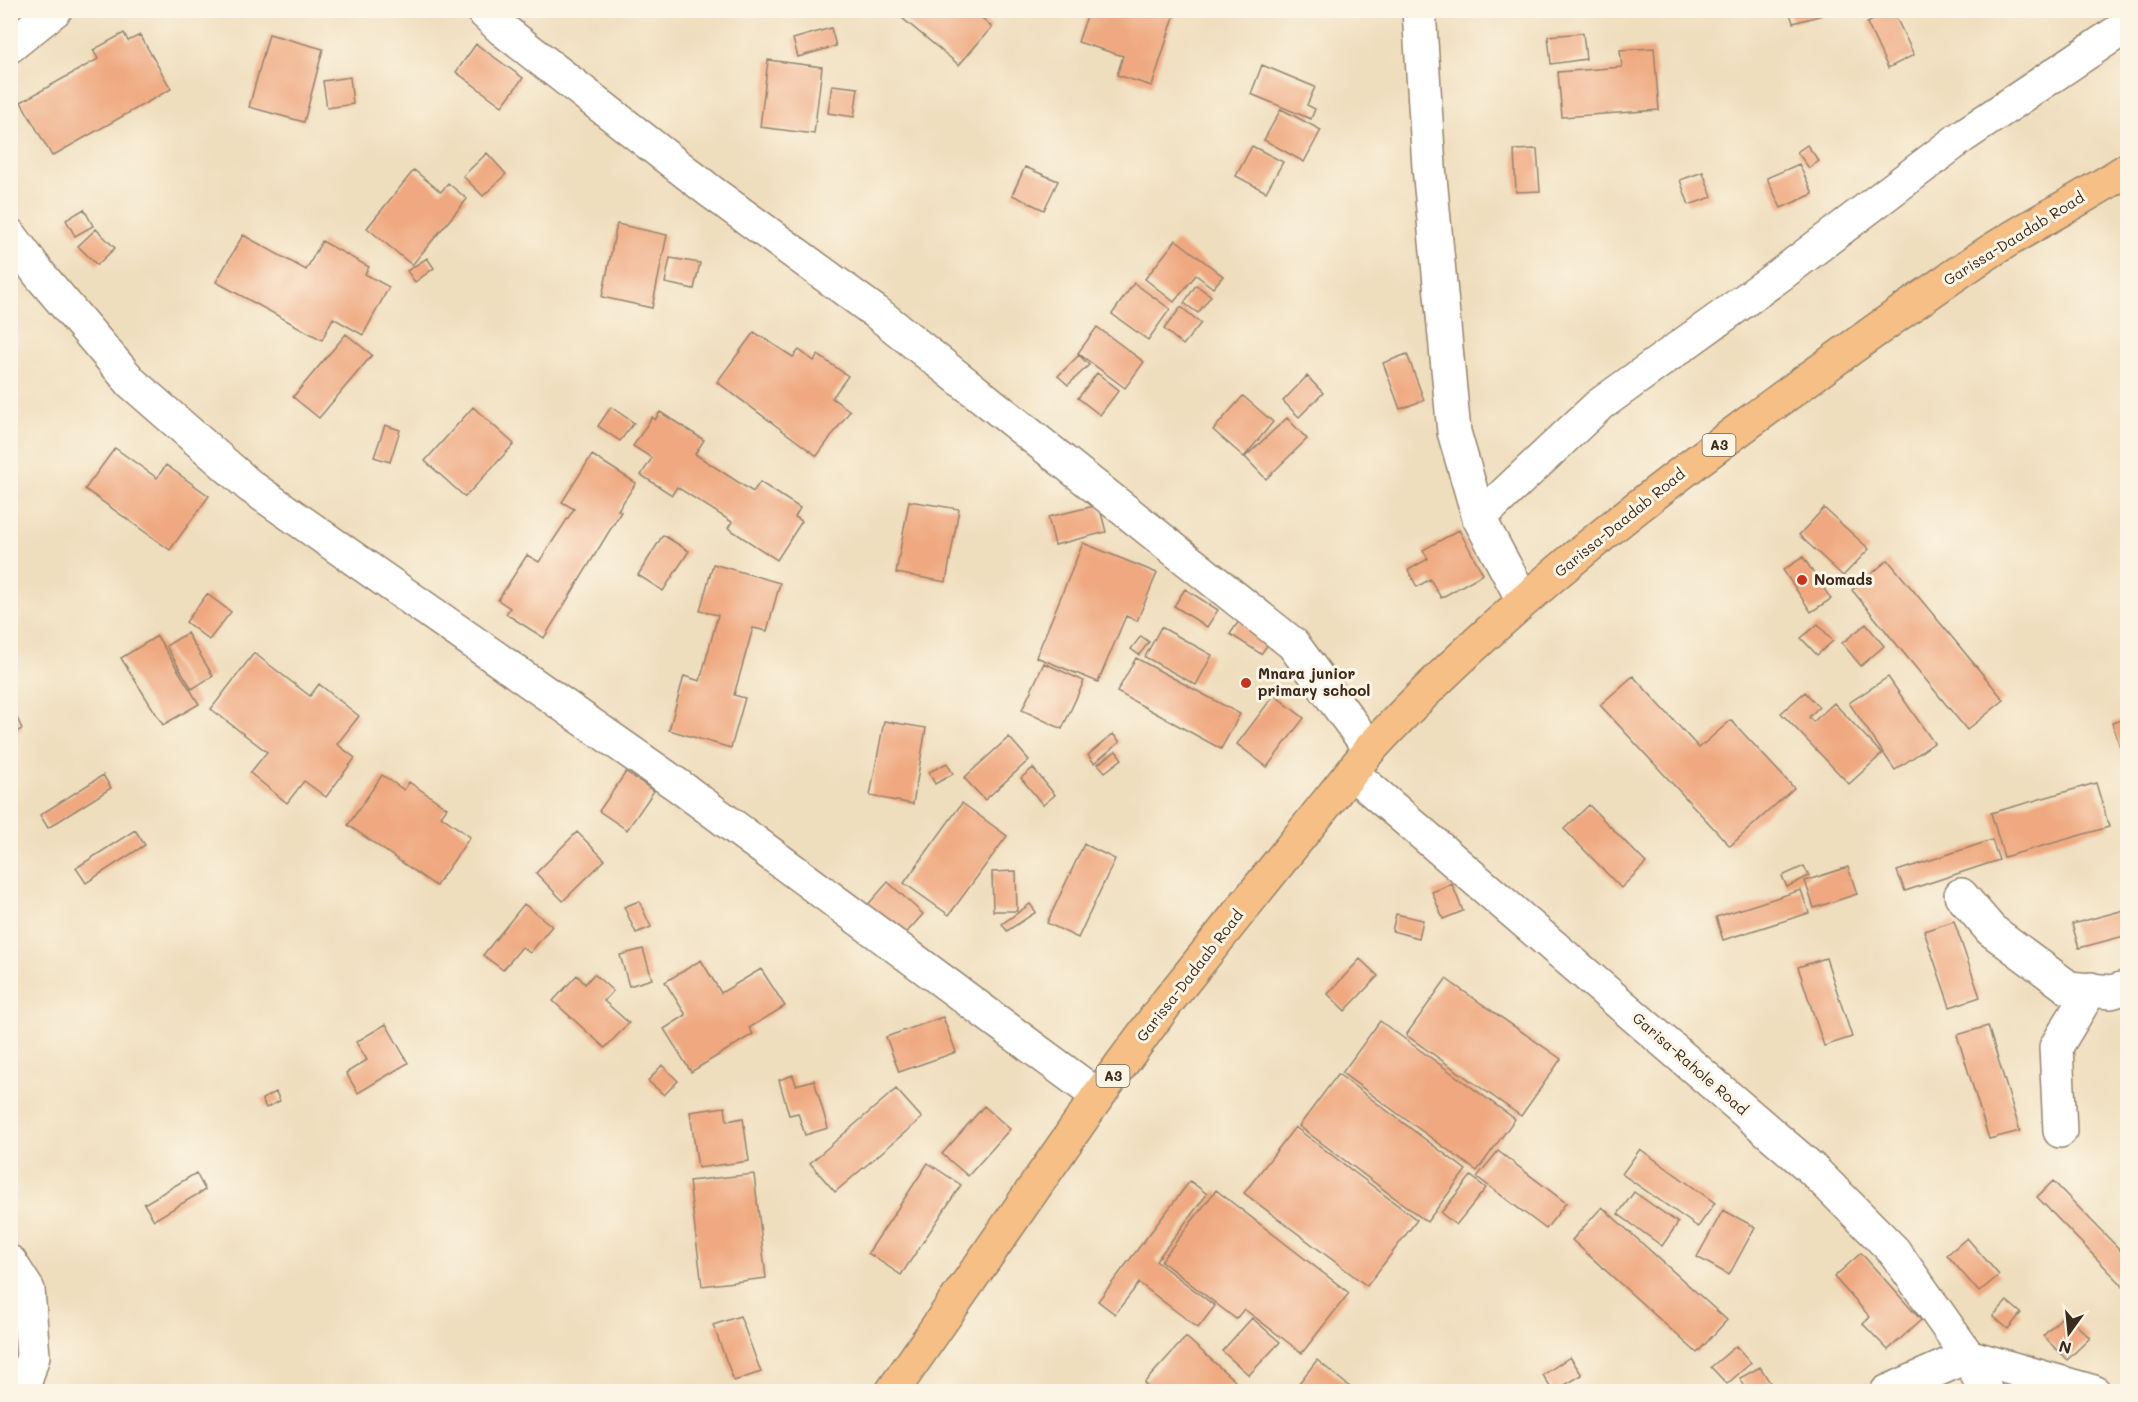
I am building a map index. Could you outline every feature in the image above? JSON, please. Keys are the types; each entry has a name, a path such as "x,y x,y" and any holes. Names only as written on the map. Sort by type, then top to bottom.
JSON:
{"highway":[{"name":"Garissa-Daadab Road","path":"1361,761 1402,715 1523,600 1674,479 1876,329 1986,255 2127,169"},
{"name":"Garissa-Dadaab Road","path":"892,1392 1098,1096 1168,1001 1361,761"}],"street":[{"path":"10,46 55,10"},
{"name":"Garisa-Rahole Road","path":"482,10 502,29 710,191 877,313 1293,645 1361,761 1812,1168 1894,1251 1968,1356 1986,1392"},
{"path":"1417,12 1454,432 1479,518 1523,600"},
{"path":"1479,518 1598,405 1779,275 1963,135 2127,25"},
{"path":"10,235 40,275 132,383 250,486 679,786 1098,1096"},
{"path":"1960,895 1991,930 2069,988 2111,992 2127,987"},
{"path":"2060,1131 2056,1047 2091,989"},
{"path":"10,1262 28,1290 33,1356 22,1392"},
{"path":"1887,1392 1968,1356 2094,1392"}],"building":[{"path":"898,10 973,10 992,27 959,65 896,13"},
{"path":"1089,10 1176,10 1152,86 1117,75 1123,56 1078,42"},
{"path":"1789,10 1825,10 1826,14 1793,23"},
{"path":"1893,11 1914,55 1888,68 1867,23"},
{"path":"831,28 836,46 798,57 793,39"},
{"path":"124,33 128,41 140,35 171,89 52,156 21,102 98,59 93,50"},
{"path":"1583,33 1586,59 1551,64 1548,36"},
{"path":"269,34 323,49 304,122 249,107"},
{"path":"476,44 523,78 502,106 456,72"},
{"path":"1654,48 1659,110 1562,117 1558,72 1622,67 1620,50"},
{"path":"768,60 822,67 814,134 760,127"},
{"path":"1262,65 1315,87 1307,105 1315,109 1311,119 1251,94"},
{"path":"350,77 353,104 327,108 323,81"},
{"path":"832,85 858,88 854,117 828,113"},
{"path":"1281,109 1321,130 1304,162 1264,140"},
{"path":"1807,145 1819,161 1809,168 1797,152"},
{"path":"1252,146 1283,162 1266,192 1236,176"},
{"path":"1537,149 1540,191 1516,192 1514,150"},
{"path":"487,153 506,174 483,196 463,176"},
{"path":"1799,164 1813,194 1781,208 1767,178"},
{"path":"1025,167 1058,181 1044,210 1012,195"},
{"path":"414,170 441,192 448,183 467,199 412,265 367,228"},
{"path":"1703,172 1712,197 1689,205 1680,180"},
{"path":"84,209 93,226 75,236 66,220"},
{"path":"617,224 667,235 652,308 602,297"},
{"path":"96,229 115,248 97,265 78,246"},
{"path":"243,235 306,270 322,241 369,267 365,274 389,287 363,335 333,318 322,340 216,282"},
{"path":"1176,240 1223,276 1213,288 1196,275 1174,302 1145,279"},
{"path":"427,258 434,268 415,282 407,271"},
{"path":"670,258 700,263 694,289 665,283"},
{"path":"1134,283 1170,309 1148,340 1112,314"},
{"path":"1196,285 1211,296 1198,313 1184,303"},
{"path":"1181,307 1201,323 1183,345 1164,329"},
{"path":"1097,327 1144,362 1125,388 1078,353"},
{"path":"754,332 793,357 799,350 814,361 818,355 848,376 832,398 850,411 817,456 717,382"},
{"path":"346,334 372,355 319,418 293,397"},
{"path":"1407,354 1424,400 1400,409 1383,363"},
{"path":"1079,355 1089,365 1068,385 1058,376"},
{"path":"1097,373 1119,390 1100,415 1078,398"},
{"path":"1307,376 1323,393 1299,417 1283,401"},
{"path":"1243,396 1273,422 1244,457 1213,430"},
{"path":"473,407 514,444 465,497 425,461"},
{"path":"611,407 634,423 620,441 598,426"},
{"path":"660,412 704,440 695,454 753,492 760,482 800,508 795,517 802,521 777,560 728,528 732,522 677,487 672,495 641,475 652,458 633,446 652,417 655,420"},
{"path":"1287,418 1307,439 1266,479 1245,457"},
{"path":"385,425 400,430 390,462 374,457"},
{"path":"115,448 157,478 166,465 209,496 170,550 85,489"},
{"path":"592,455 636,483 618,510 621,512 544,638 506,614 510,608 498,600 527,555 539,562 574,509 562,502"},
{"path":"909,501 959,509 946,582 896,573"},
{"path":"1099,505 1106,532 1055,545 1048,517"},
{"path":"1824,508 1869,549 1843,576 1799,535"},
{"path":"1459,530 1483,574 1441,598 1430,579 1417,587 1408,570 1428,559 1423,550"},
{"path":"663,535 689,551 663,591 638,575"},
{"path":"1083,543 1157,573 1137,621 1126,616 1098,682 1036,657"},
{"path":"1803,557 1831,599 1811,612 1783,570"},
{"path":"1888,560 2004,700 1967,730 1852,590"},
{"path":"713,564 780,583 767,631 753,628 734,695 745,698 731,748 669,730 684,676 700,681 718,615 700,611"},
{"path":"1185,589 1218,610 1207,627 1174,606"},
{"path":"207,594 231,612 209,640 186,622"},
{"path":"1239,621 1270,641 1261,654 1230,634"},
{"path":"1818,624 1833,641 1817,655 1801,638"},
{"path":"1866,624 1884,646 1861,666 1842,643"},
{"path":"1161,627 1212,655 1196,685 1145,657"},
{"path":"187,633 213,676 192,689 166,646"},
{"path":"157,636 199,704 163,725 121,658"},
{"path":"1141,636 1149,642 1139,655 1131,649"},
{"path":"254,653 310,696 319,684 359,716 337,744 355,758 326,797 304,781 287,803 250,773 267,752 211,709"},
{"path":"1136,658 1240,714 1221,749 1117,692"},
{"path":"1044,663 1084,681 1062,729 1022,710"},
{"path":"1633,676 1699,748 1731,720 1794,788 1730,846 1600,705"},
{"path":"1888,677 1934,743 1895,770 1849,703"},
{"path":"1805,692 1819,707 1809,717 1813,722 1834,703 1882,754 1849,784 1781,713"},
{"path":"1274,695 1304,718 1267,767 1237,744"},
{"path":"14,711 22,729 10,735 10,712"},
{"path":"2128,718 2128,767 2127,767 2112,723"},
{"path":"884,721 926,728 913,804 870,796"},
{"path":"1113,734 1120,742 1094,763 1088,755"},
{"path":"1009,737 1029,760 985,800 964,778"},
{"path":"1116,751 1122,759 1105,772 1098,764"},
{"path":"947,763 953,774 935,784 929,772"},
{"path":"1033,768 1055,795 1043,805 1021,778"},
{"path":"626,772 654,791 627,830 599,811"},
{"path":"103,775 111,788 48,828 40,815"},
{"path":"382,775 404,790 409,782 447,808 441,816 470,837 436,886 348,825"},
{"path":"2096,783 2109,827 2004,857 1991,813"},
{"path":"962,803 1007,836 949,915 904,883"},
{"path":"1589,805 1646,863 1621,888 1564,829"},
{"path":"135,830 145,845 86,883 76,868"},
{"path":"577,832 605,860 563,901 536,873"},
{"path":"1992,840 1999,860 1905,891 1897,871"},
{"path":"1084,844 1115,859 1078,938 1047,923"},
{"path":"1804,866 1809,876 1787,887 1782,876"},
{"path":"1848,867 1857,894 1814,908 1805,881"},
{"path":"1016,871 1017,911 993,911 992,872"},
{"path":"888,882 923,914 901,939 865,908"},
{"path":"1452,884 1463,911 1443,919 1432,892"},
{"path":"1801,890 1809,913 1723,940 1716,917"},
{"path":"639,901 651,927 636,933 624,907"},
{"path":"524,904 552,926 530,953 522,947 503,970 483,955"},
{"path":"1030,904 1036,912 1007,931 1002,924"},
{"path":"2128,909 2128,935 2079,948 2072,924"},
{"path":"1396,914 1423,920 1419,938 1392,931"},
{"path":"1954,921 1980,997 1950,1007 1924,931"},
{"path":"643,949 652,979 629,986 620,955"},
{"path":"1826,958 1852,1037 1824,1046 1798,967"},
{"path":"1360,959 1378,976 1345,1011 1328,994"},
{"path":"701,960 721,993 761,969 785,1006 749,1028 753,1034 691,1072 664,1029 686,1015 665,982"},
{"path":"594,974 613,991 604,1001 629,1023 605,1048 553,1001 577,975 585,984"},
{"path":"1446,979 1561,1059 1521,1116 1406,1035"},
{"path":"943,1017 956,1052 899,1072 886,1037"},
{"path":"1380,1021 1515,1119 1477,1171 1342,1073"},
{"path":"386,1024 408,1063 358,1093 346,1073 367,1060 356,1042"},
{"path":"1988,1026 2020,1131 1989,1139 1957,1035"},
{"path":"662,1065 678,1081 664,1095 648,1081"},
{"path":"1338,1074 1466,1170 1427,1222 1299,1126"},
{"path":"793,1075 796,1085 814,1080 828,1128 805,1135 798,1113 789,1115 779,1080"},
{"path":"896,1089 922,1118 835,1192 810,1163"},
{"path":"276,1092 280,1101 266,1108 262,1099"},
{"path":"984,1106 1010,1129 968,1176 942,1154"},
{"path":"725,1107 727,1121 743,1118 749,1161 698,1168 690,1112"},
{"path":"1295,1127 1417,1220 1367,1286 1244,1193"},
{"path":"1640,1149 1715,1203 1698,1227 1622,1174"},
{"path":"1498,1151 1566,1203 1546,1229 1477,1177"},
{"path":"928,1163 961,1185 901,1275 868,1253"},
{"path":"196,1173 205,1190 154,1220 144,1204"},
{"path":"754,1174 766,1278 702,1286 689,1181"},
{"path":"1471,1176 1486,1188 1456,1225 1441,1213"},
{"path":"1190,1181 1207,1194 1156,1261 1215,1306 1198,1328 1139,1283 1115,1314 1098,1301"},
{"path":"2053,1181 2128,1258 2128,1291 2037,1197"},
{"path":"1216,1190 1349,1293 1302,1353 1244,1309 1236,1319 1161,1261"},
{"path":"1634,1192 1678,1223 1662,1246 1618,1214"},
{"path":"1602,1207 1727,1320 1697,1353 1572,1240"},
{"path":"1723,1210 1755,1227 1729,1275 1697,1257"},
{"path":"1967,1238 1999,1275 1979,1292 1947,1255"},
{"path":"1861,1253 1921,1320 1888,1350 1863,1324 1870,1317 1834,1277"},
{"path":"2007,1301 2021,1313 2008,1329 1993,1316"},
{"path":"2065,1314 2090,1338 2067,1360 2043,1336"},
{"path":"740,1316 761,1372 734,1381 713,1325"},
{"path":"1252,1318 1280,1342 1249,1375 1222,1351"},
{"path":"1186,1337 1235,1381 1225,1392 1153,1392 1144,1383"},
{"path":"1736,1346 1751,1363 1727,1384 1711,1367"},
{"path":"1570,1357 1582,1375 1553,1392 1543,1375"},
{"path":"1317,1360 1356,1392 1292,1392"},
{"path":"1760,1367 1771,1384 1758,1392 1748,1392 1740,1378"}],"place":[{"name":"Nomads","path":"1802,580"},
{"name":"Mnara junior primary school","path":"1246,683"}]}
